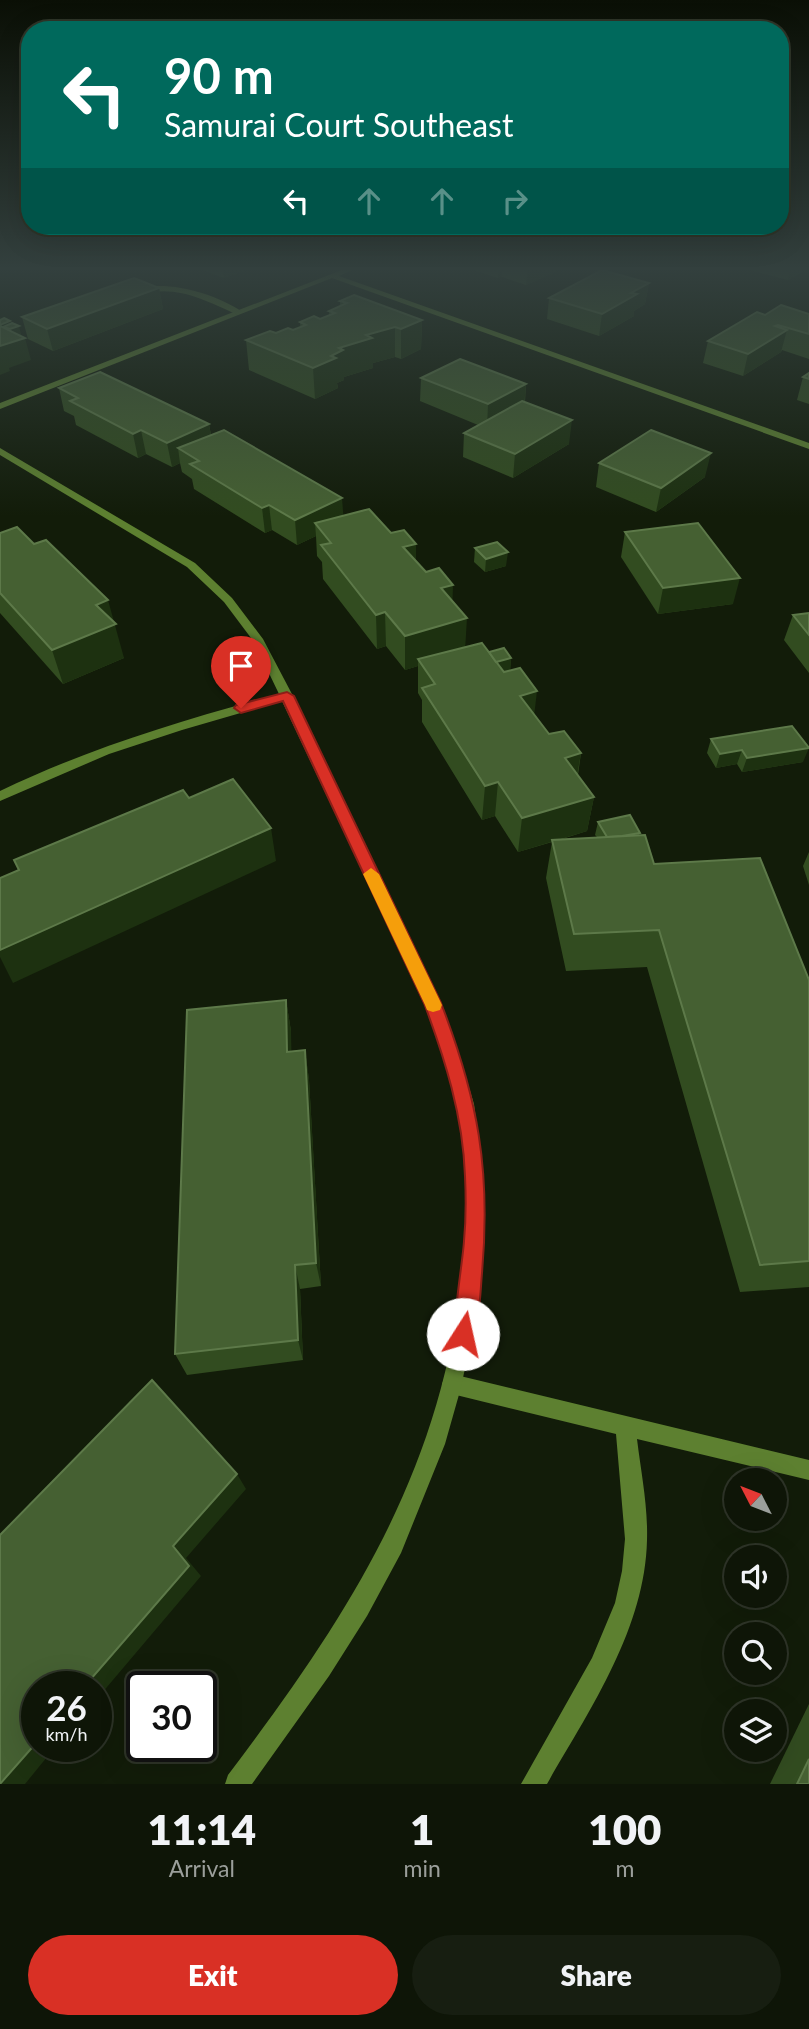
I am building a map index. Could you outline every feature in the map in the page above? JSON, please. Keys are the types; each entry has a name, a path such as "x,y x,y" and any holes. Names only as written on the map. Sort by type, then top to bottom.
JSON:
{"street":[{"path":"0,406 146,349"},
{"path":"538,349 809,446"},
{"path":"0,451 191,565 228,600 259,641 433,1003 450,1049 468,1117 475,1176 475,1240 468,1310 452,1384 427,1462 393,1545 346,1629 289,1716 237,1784"},
{"path":"0,796 131,742 195,720 287,696"},
{"path":"452,1384 809,1470"},
{"path":"533,1784 595,1675 627,1600 636,1540 626,1427"}],"building":[{"path":"268,349 343,350 331,356 336,358 313,368"},
{"path":"733,349 756,349 748,354"},
{"path":"460,359 526,384 488,404 421,378"},
{"path":"100,372 209,424 167,443 141,430 133,434 70,401 78,398 59,388"},
{"path":"522,401 572,420 515,454 464,433"},
{"path":"224,430 342,498 295,520 269,505 262,508 190,464 199,461 178,448"},
{"path":"651,430 711,453 661,488 599,463"},
{"path":"369,509 391,533 404,530 416,544 403,547 426,572 439,568 453,585 441,588 467,618 405,636 385,612 376,615 321,545 331,543 315,523"},
{"path":"698,523 740,578 663,588 625,532"},
{"path":"17,527 34,544 46,540 108,600 96,605 116,624 52,650 0,593 0,533"},
{"path":"497,542 508,552 486,559 475,548"},
{"path":"809,613 809,635 793,615"},
{"path":"482,643 504,672 520,668 537,691 520,696 549,734 564,731 581,753 565,758 594,797 522,818 498,782 485,786 422,688 435,684 418,659"},
{"path":"504,648 511,658 496,662 489,652"},
{"path":"792,726 809,748 747,758 742,750 720,754 711,739"},
{"path":"233,779 271,828 0,950 0,878 19,870 14,860 183,790 189,798"},
{"path":"630,815 640,833 607,837 598,822"},
{"path":"645,835 654,864 760,858 809,980 809,1261 760,1265 659,930 574,934 552,840"},
{"path":"286,1000 287,1052 305,1050 316,1263 295,1265 298,1340 175,1354 187,1010"},
{"path":"152,1380 237,1474 173,1546 189,1566 98,1671 21,1671 21,1760 0,1784 0,1535"},
{"path":"809,1759 809,1784 797,1784"}],"slow traffic":[{"path":"371,874 433,1005"}],"route":[{"path":"241,708 287,696 433,1003 450,1049 468,1117 475,1176 475,1240 463,1334"}]}
